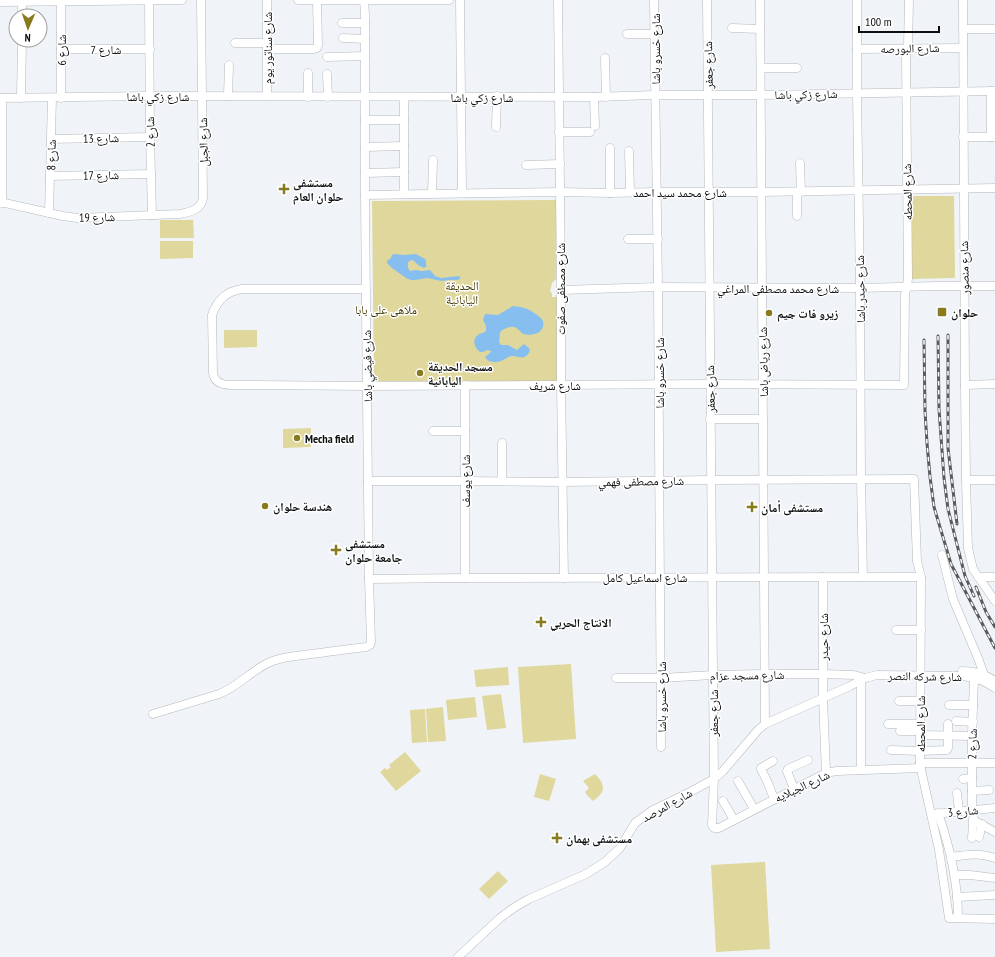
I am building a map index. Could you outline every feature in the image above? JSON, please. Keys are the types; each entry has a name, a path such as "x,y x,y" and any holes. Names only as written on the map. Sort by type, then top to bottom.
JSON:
{"street":[{"name":"شارع 2","path":"150,0 150,137 152,215"},
{"path":"0,1 182,0"},
{"name":"شارع الجبل","path":"195,210 201,205 203,198 201,0"},
{"name":"شارع سناتور يوم","path":"267,0 267,96"},
{"path":"298,0 449,0"},
{"path":"235,43 317,48 317,0"},
{"name":"شارع فيضي باشا","path":"153,714 228,691 256,670 274,660 366,647 370,645 371,642 365,195 366,23 364,0"},
{"path":"460,0 462,193"},
{"name":"شارع مصطفى صفوت","path":"558,0 561,290 560,385 564,578"},
{"name":"شارع خسرو باشا","path":"654,0 658,239 661,747"},
{"name":"شارع جعفر","path":"707,0 714,779 712,825 714,828"},
{"name":"شارع رياض باشا","path":"760,0 765,724"},
{"name":"شارع حيدر باشا","path":"857,0 863,577"},
{"name":"شارع المحطه","path":"904,385 905,295 908,279 906,54 909,0"},
{"name":"شارع منصور","path":"963,0 963,188 968,548 973,569 995,601"},
{"name":"شارع 6","path":"61,1 61,98"},
{"path":"22,2 22,8"},
{"path":"342,23 366,23"},
{"path":"732,28 760,29"},
{"path":"963,29 995,29"},
{"path":"627,34 655,34"},
{"path":"344,38 366,39"},
{"path":"21,98 22,48"},
{"name":"شارع البورصه","path":"857,49 963,48"},
{"name":"شارع 7","path":"61,49 150,49"},
{"path":"327,57 365,56"},
{"path":"605,58 606,97"},
{"path":"228,96 229,65"},
{"path":"761,68 797,68"},
{"path":"308,73 308,97"},
{"path":"327,74 328,97"},
{"path":"963,137 993,137 993,91"},
{"name":"شارع زكي باشا","path":"1,98 150,96 606,97 655,95 761,95 993,91"},
{"path":"496,127 497,96"},
{"path":"404,97 404,194"},
{"path":"559,132 592,129 594,97"},
{"path":"1,98 1,202"},
{"name":"شارع 8","path":"49,213 52,98"},
{"path":"365,120 404,120"},
{"name":"شارع 13","path":"51,139 150,137"},
{"path":"365,147 404,146"},
{"path":"610,148 610,193"},
{"path":"629,151 630,192"},
{"path":"432,193 433,160"},
{"path":"797,216 800,163"},
{"path":"526,165 560,164"},
{"path":"365,173 404,172"},
{"name":"شارع 17","path":"50,176 151,174"},
{"name":"شارع محمد سيد احمد","path":"365,195 560,192 799,192 995,188"},
{"name":"شارع 19","path":"1,202 49,213 84,218 180,214 195,210"},
{"path":"628,239 658,239"},
{"name":"شارع محمد مصطفى المراغي","path":"561,290 995,286"},
{"name":"شارع شريف","path":"366,289 242,289 228,293 222,297 212,315 214,376 217,381 222,384 230,385 904,385"},
{"path":"965,385 995,384"},
{"name":"شارع يوسف","path":"465,385 465,578"},
{"path":"710,418 763,419"},
{"path":"434,431 465,431"},
{"path":"502,443 502,481"},
{"name":"شارع المحطه","path":"914,479 917,561 920,577 920,765 951,857 958,897 958,918 949,918 935,813"},
{"name":"شارع مصطفى فهمي","path":"368,481 562,482 914,479"},
{"path":"966,480 995,480"},
{"path":"942,555 953,599 976,652 984,675"},
{"name":"شارع حيدر","path":"823,577 822,698 826,773"},
{"name":"شارع اسماعيل كامل","path":"370,579 920,577"},
{"path":"978,577 995,577"},
{"path":"896,630 921,630"},
{"name":"شارع شركه النصر","path":"877,675 887,670 962,676 974,678 990,684 995,688"},
{"name":"شارع شركه النصر","path":"920,673 968,671 984,675 995,681"},
{"name":"شارع مسجد عزام","path":"616,678 823,674 854,675 863,679 877,675"},
{"name":"شارع 2","path":"974,678 972,722 972,791 975,837 982,824"},
{"path":"861,770 863,679"},
{"name":"شارع المرصد","path":"458,957 500,918 515,907 529,899 586,874 605,862 620,848 635,823 661,806 714,779 765,724 863,679"},
{"path":"899,701 921,701"},
{"path":"949,705 973,705"},
{"path":"956,721 972,722"},
{"path":"888,724 948,736 972,736"},
{"path":"890,750 947,750 948,724"},
{"path":"900,731 920,730"},
{"path":"794,789 788,769 808,760"},
{"path":"773,761 761,769 774,799"},
{"name":"شارع الجبلايه","path":"714,828 719,828 826,773 920,765 995,763"},
{"path":"962,779 972,778"},
{"path":"738,781 754,809"},
{"path":"972,791 989,790"},
{"path":"957,793 959,811"},
{"path":"723,801 734,820"},
{"name":"شارع 3","path":"935,813 995,808"},
{"path":"973,820 995,832"},
{"path":"951,857 980,854 995,858"},
{"path":"954,875 977,875 995,878"},
{"path":"958,897 995,895"},
{"path":"958,918 995,919"}],"green space":[{"path":"912,196 954,196 955,278 912,279"},
{"name":"الحديقة اليابانية","path":"556,200 556,279 552,283 550,292 552,293 552,297 557,297 557,382 374,381 372,201"},
{"path":"160,220 193,220 194,238 160,238"},
{"path":"160,241 193,241 193,258 160,259"},
{"path":"224,330 257,330 257,347 224,348"},
{"name":"Mecha field","path":"311,428 311,447 283,448 283,429"},
{"path":"571,664 576,739 523,743 518,667"},
{"path":"508,667 509,685 476,687 474,670"},
{"path":"501,694 506,728 487,730 482,696"},
{"path":"475,697 477,717 448,720 446,700"},
{"path":"443,707 446,741 428,742 426,709"},
{"path":"425,709 427,742 412,743 410,710"},
{"path":"405,752 421,771 396,791 380,772 385,768 387,770 391,767 389,765"},
{"path":"540,774 556,779 549,801 534,797"},
{"path":"595,774 603,785 603,788 600,795 593,801 585,792 589,788 583,781"},
{"path":"765,862 770,949 716,952 711,865"},
{"path":"498,871 508,881 489,899 479,889"}],"water":[{"path":"394,254 416,254 425,259 427,266 424,268 413,260 409,261 408,268 410,271 430,270 435,276 441,278 459,276 460,279 442,281 427,278 411,280 406,278 387,263 387,261"},
{"path":"513,306 522,307 539,316 543,321 543,328 538,333 531,335 523,333 514,327 502,330 500,333 499,342 501,345 508,345 517,350 524,344 530,351 524,357 511,356 500,361 489,361 485,357 491,351 487,350 480,352 475,346 474,342 478,335 486,331 486,326 483,320 485,314 498,315"}],"railway":[{"path":"948,335 948,448 957,524"},
{"path":"938,336 939,409 944,478 948,509 965,576 974,596"},
{"path":"924,340 925,411 934,507 951,564 995,648"},
{"path":"976,587 986,612 995,627"}],"place":[{"name":"مستشفى حلوان العام","path":"284,189"},
{"name":"حلوان","path":"942,312"},
{"name":"زيرو فات جيم","path":"769,313"},
{"name":"مسجد الحديقة اليابانية","path":"420,373"},
{"name":"Mecha field","path":"297,438"},
{"name":"هندسة حلوان","path":"265,506"},
{"name":"مستشفى أمان","path":"752,507"},
{"name":"مستشفى جامعة حلوان","path":"336,550"},
{"name":"الانتاج الحربي","path":"541,622"},
{"name":"مستشفى بهمان","path":"557,838"}],"park label":[{"name":"ملاهى على بابا","path":"386,309"}]}
